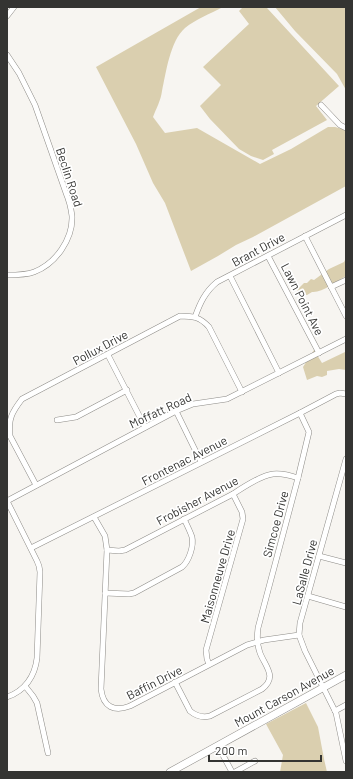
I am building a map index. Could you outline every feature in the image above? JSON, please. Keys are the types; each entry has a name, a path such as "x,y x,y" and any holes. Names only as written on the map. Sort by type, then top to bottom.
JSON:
{"main road":[{"name":"Mount Carson Avenue","path":"170,772 346,675"}],"street":[{"path":"7,16 14,7"},
{"name":"Beclin Road","path":"7,55 19,73 35,105 70,204 72,217 67,241 47,265 25,274 7,275"},
{"path":"321,105 340,125 346,128"},
{"name":"Brant Drive","path":"195,317 201,302 210,288 217,282 346,215"},
{"path":"305,236 346,316"},
{"name":"Lawn Point Ave","path":"268,256 319,353"},
{"path":"230,276 279,373"},
{"path":"331,287 346,280"},
{"name":"Pollux Drive","path":"36,485 10,436 9,422 11,415 22,399 180,316 195,317"},
{"path":"195,317 209,327 242,392"},
{"name":"Moffatt Road","path":"7,501 176,411 194,404 224,400 346,339"},
{"path":"108,354 145,427"},
{"path":"57,420 76,417 126,390"},
{"name":"Frontenac Avenue","path":"31,548 336,394 346,394"},
{"path":"176,411 201,462"},
{"name":"Simcoe Drive","path":"175,682 190,711 198,716 206,717 262,689 268,683 269,670 260,653 258,641 258,622 298,478 309,432 300,413"},
{"name":"LaSalle Drive","path":"299,635 300,623 346,458"},
{"name":"Frobisher Avenue","path":"108,550 125,550 271,474 284,474 298,478"},
{"name":"Maisonneuve Drive","path":"209,664 206,650 243,519 242,512 233,494"},
{"path":"7,501 39,564 40,569 36,666 33,674 25,686 17,693 7,697"},
{"name":"Baffin Drive","path":"94,516 105,536 108,550 101,689 103,699 111,707 121,709 125,708 247,645 258,641 299,635"},
{"path":"105,593 129,594 186,564 190,554 192,538 184,519"},
{"path":"318,556 346,563"},
{"path":"308,596 346,607"},
{"path":"299,635 307,655 338,718 346,761"},
{"path":"25,686 37,703 48,753"},
{"path":"335,711 346,705"},
{"path":"218,746 232,772"},
{"path":"235,772 255,761"}],"shaded area":[{"path":"201,7 223,7 198,19 185,28 172,49 161,98 153,117 165,133 197,128 260,164 291,149 328,127 346,130 346,186 191,271 165,203 153,183 136,144 96,67"},
{"path":"243,7 267,8 339,86 316,106 327,120 272,150 274,154 263,160 251,156 239,149 210,119 200,106 221,85 203,67 249,24 239,11"},
{"path":"275,7 346,7 346,90 337,74 295,31"},
{"path":"346,258 346,276 329,286 320,291 312,292 307,295 301,294 295,288 300,287 311,279 314,280 329,269 344,262"},
{"path":"346,346 346,370 339,369 327,371 327,375 322,377 317,376 307,380 303,367 314,350 322,363 345,352"},
{"path":"306,703 318,727 327,772 280,772 283,755 266,724"}]}
